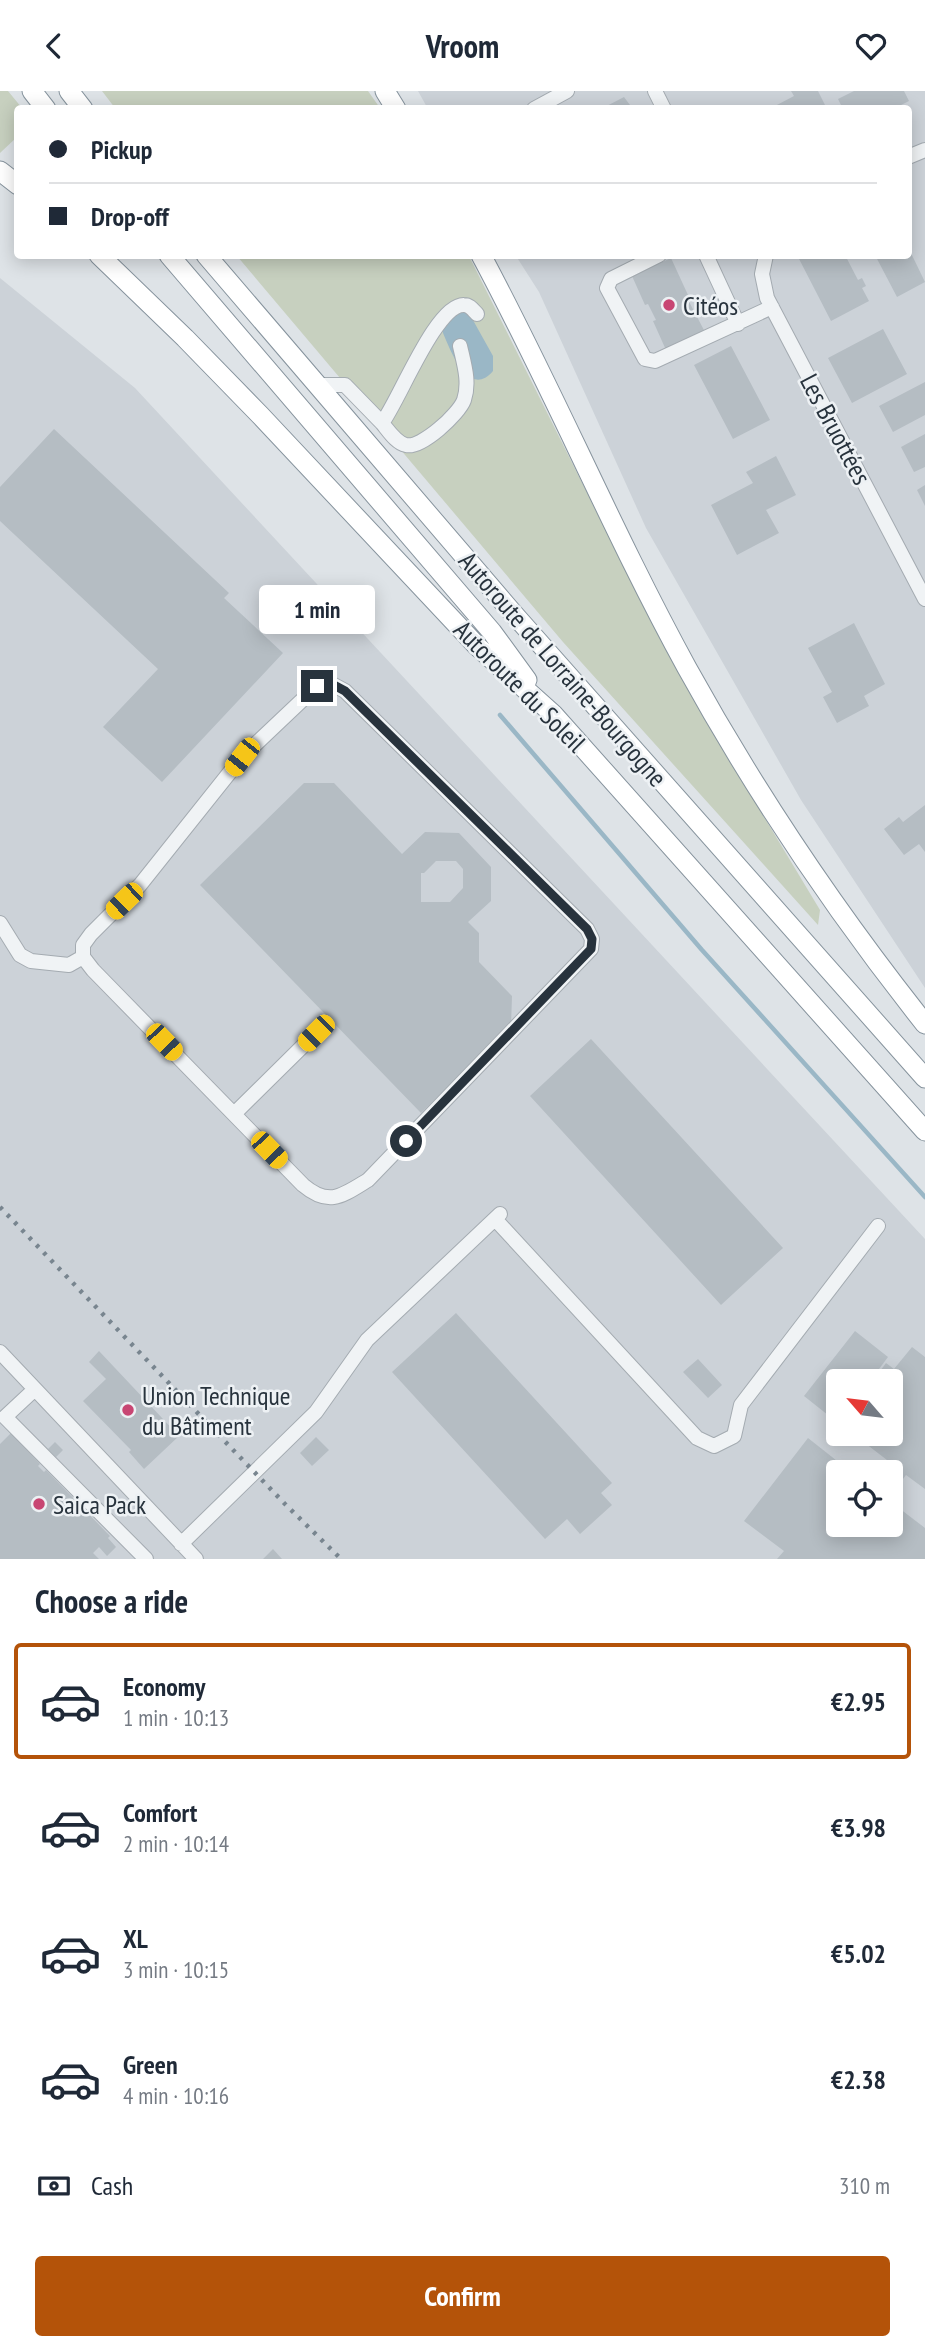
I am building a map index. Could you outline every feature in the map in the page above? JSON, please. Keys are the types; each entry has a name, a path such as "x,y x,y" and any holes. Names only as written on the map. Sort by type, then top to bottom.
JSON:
{"highway":[{"path":"32,91 43,105"},
{"path":"69,91 80,105"},
{"path":"0,171 14,182"},
{"name":"Autoroute du Soleil","path":"103,259 241,396 477,646 553,714 925,1131"},
{"name":"Autoroute de Lorraine-Bourgogne","path":"172,259 492,632 553,714"},
{"name":"Autoroute de Lorraine-Bourgogne","path":"209,259 645,763 925,1078"},
{"path":"483,259 662,619 720,727 815,877 925,1024"}],"street":[{"path":"541,105 567,91"},
{"path":"651,259 611,279 607,288 645,359 655,361 772,307"},
{"path":"708,259 738,324"},
{"name":"Les Bruottées","path":"765,259 762,274 767,298 925,599"},
{"path":"382,423 425,344 446,313 463,305 470,307 477,314"},
{"path":"316,385 345,385 399,443 412,446 424,440 453,416 464,401 467,386 460,346"},
{"path":"332,684 345,691 587,929 592,939 591,949 368,1180 343,1196 327,1198 315,1194 234,1114 83,957 83,945 91,933 140,885 242,757 317,686 332,684"},
{"path":"1,923 20,955 31,961 69,965 83,957"},
{"path":"234,1114 316,1033"},
{"path":"181,1544 316,1412 367,1340 498,1216 697,1438 714,1446 734,1436 741,1405 878,1226"},
{"path":"0,1352 196,1559"},
{"path":"35,1389 5,1417 146,1559"}],"shaded area":[{"path":"418,91 925,91 925,988 801,800 646,528 539,292 518,259 912,259 912,105 426,105"},
{"path":"0,278 135,388 925,1239 925,1559 0,1559"}],"green space":[{"path":"0,91 8,91 20,105 14,105 14,140 0,153"},
{"path":"102,91 368,91 378,105 113,105"},
{"path":"240,259 470,259 637,593 695,702 820,910 818,925 563,642"}],"water":[{"path":"460,311 469,313 493,356 493,371 484,378 476,380 462,370 443,333 443,327"}],"building":[{"path":"791,91 818,91 825,105 777,105 794,96"},
{"path":"854,91 904,91 909,101 901,105 841,105 838,99"},
{"path":"624,97 630,105 609,105"},
{"path":"912,255 925,282 897,297 877,259 912,259"},
{"path":"671,259 688,295 686,296 705,332 666,350 653,321 656,320 648,304 645,305 632,276"},
{"path":"799,259 847,259 858,280 862,278 866,286 862,288 869,301 831,321"},
{"path":"883,329 907,374 852,403 828,358"},
{"path":"731,346 770,420 733,439 694,365"},
{"path":"925,382 925,415 893,432 879,406"},
{"path":"54,429 229,593 224,598 283,653 162,782 103,727 158,669 0,521 0,487"},
{"path":"925,434 925,467 914,472 901,447"},
{"path":"776,456 796,495 766,510 779,533 737,555 711,505 753,483 746,472"},
{"path":"925,485 925,506 917,490"},
{"path":"854,623 885,684 864,696 869,706 837,723 823,697 832,692 808,648"},
{"path":"304,783 334,783 402,854 425,832 459,833 491,867 491,901 468,922 479,933 479,962 512,996 511,1026 421,1113 200,885","holes":["436,861 456,861 463,869 463,888 450,902 421,902 421,873"]},
{"path":"925,805 925,852 919,844 904,855 884,829 899,817 903,822"},
{"path":"591,1039 783,1248 721,1305 530,1096"},
{"path":"456,1313 612,1483 601,1493 612,1505 580,1534 567,1519 545,1539 392,1372"},
{"path":"855,1331 888,1357 879,1369 826,1369 826,1413 804,1396"},
{"path":"912,1347 925,1357 925,1489 906,1475 903,1479 903,1460 887,1460 869,1446 903,1446 903,1369 894,1369"},
{"path":"99,1351 179,1436 144,1469 129,1452 131,1450 83,1401 106,1379 89,1362"},
{"path":"698,1359 722,1385 708,1398 683,1372"},
{"path":"886,1363 894,1369 882,1369"},
{"name":"Saica Pack","path":"11,1433 40,1464 38,1466 44,1472 46,1470 110,1536 108,1538 116,1547 107,1556 99,1547 93,1553 99,1559 0,1559 0,1444"},
{"path":"316,1437 329,1450 312,1466 300,1453"},
{"path":"808,1438 836,1460 826,1460 826,1537 903,1537 903,1511 925,1528 925,1559 777,1559 784,1551 744,1521"},
{"path":"55,1442 63,1450 56,1457 48,1449"},
{"path":"273,1549 282,1559 263,1559"}],"waterway":[{"path":"500,715 702,950 925,1197"}],"railway":[{"path":"0,1207 341,1559"}],"place":[{"name":"Citéos","path":"669,305"},
{"name":"Union Technique du Bâtiment","path":"128,1410"},
{"name":"Saica Pack","path":"39,1504"}],"route":[{"path":"317,686 332,684 345,691 587,929 592,939 591,949 406,1141"}]}
